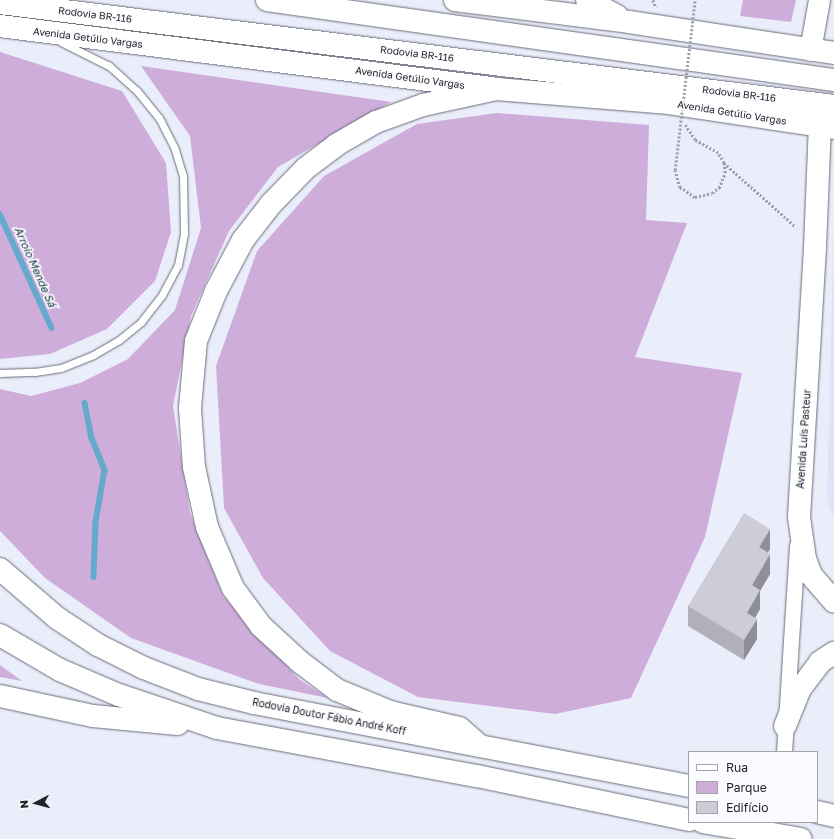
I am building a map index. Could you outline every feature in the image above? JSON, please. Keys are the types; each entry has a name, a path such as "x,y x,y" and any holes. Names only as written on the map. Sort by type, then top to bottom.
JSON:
{"highway":[{"path":"267,0 834,80"},
{"path":"455,0 628,22 834,53"},
{"path":"587,0 628,22"},
{"name":"Rodovia BR-116","path":"0,3 834,106"},
{"name":"Avenida Getúlio Vargas","path":"0,26 496,89 670,104 827,127"},
{"path":"480,746 459,728 390,712 337,690 299,661 261,626 233,588 207,527 194,467 190,408 196,341 216,291 243,240 271,204 301,173 336,145 376,122 423,105 496,89"},
{"name":"Avenida Luís Pasteur","path":"799,517 815,248 827,127"},
{"path":"799,517 805,559 811,574 834,601"},
{"name":"Rodovia Doutor Fábio André Koff","path":"0,569 57,618 98,645 144,668 198,689 254,703 688,786"},
{"path":"0,634 60,670 118,695 217,728"},
{"path":"785,726 800,689 820,662 834,653"},
{"path":"0,696 93,716 217,728 477,776 688,820"},
{"path":"708,823 800,839"}],"main road":[{"path":"810,50 819,0"}],"street":[{"name":"Avenida Luís Pasteur","path":"784,751 799,517"}],"lane":[{"path":"0,373 35,372 61,368 93,355 119,340 141,322 162,295 178,265 184,233 183,176 175,149 159,118 137,91 109,66 41,32"}],"path":[{"path":"695,0 675,170 680,187 695,197 712,193 723,181 724,163"},
{"path":"670,104 695,140 718,153 724,163 794,224 815,248"}],"shaded area":[{"path":"834,223 834,520 827,499"}],"green space":[{"path":"743,0 796,0 791,22 740,16"},
{"path":"0,52 122,91 166,163 171,232 155,281 107,329 50,354 0,359"},
{"path":"141,66 391,102 278,167 229,231 191,316 173,406 190,513 223,596 300,680 328,698 259,684 131,638 45,578 0,531 0,389 31,396 80,383 128,359 175,310 201,228 190,136"},
{"path":"497,113 649,125 646,220 687,223 635,357 742,373 705,537 631,698 555,714 418,697 330,651 263,578 224,508 216,366 257,251 324,176 417,124"},
{"path":"0,665 22,681 0,677"}],"building":[{"path":"744,513 770,529 759,547 770,554 752,585 760,590 747,613 757,619 744,640 688,606"}],"waterway":[{"name":"Arroio Mende Sá","path":"0,214 52,328"},
{"name":"Arroio Mende Sá","path":"85,403 92,438 105,470 96,522 94,577"}]}
